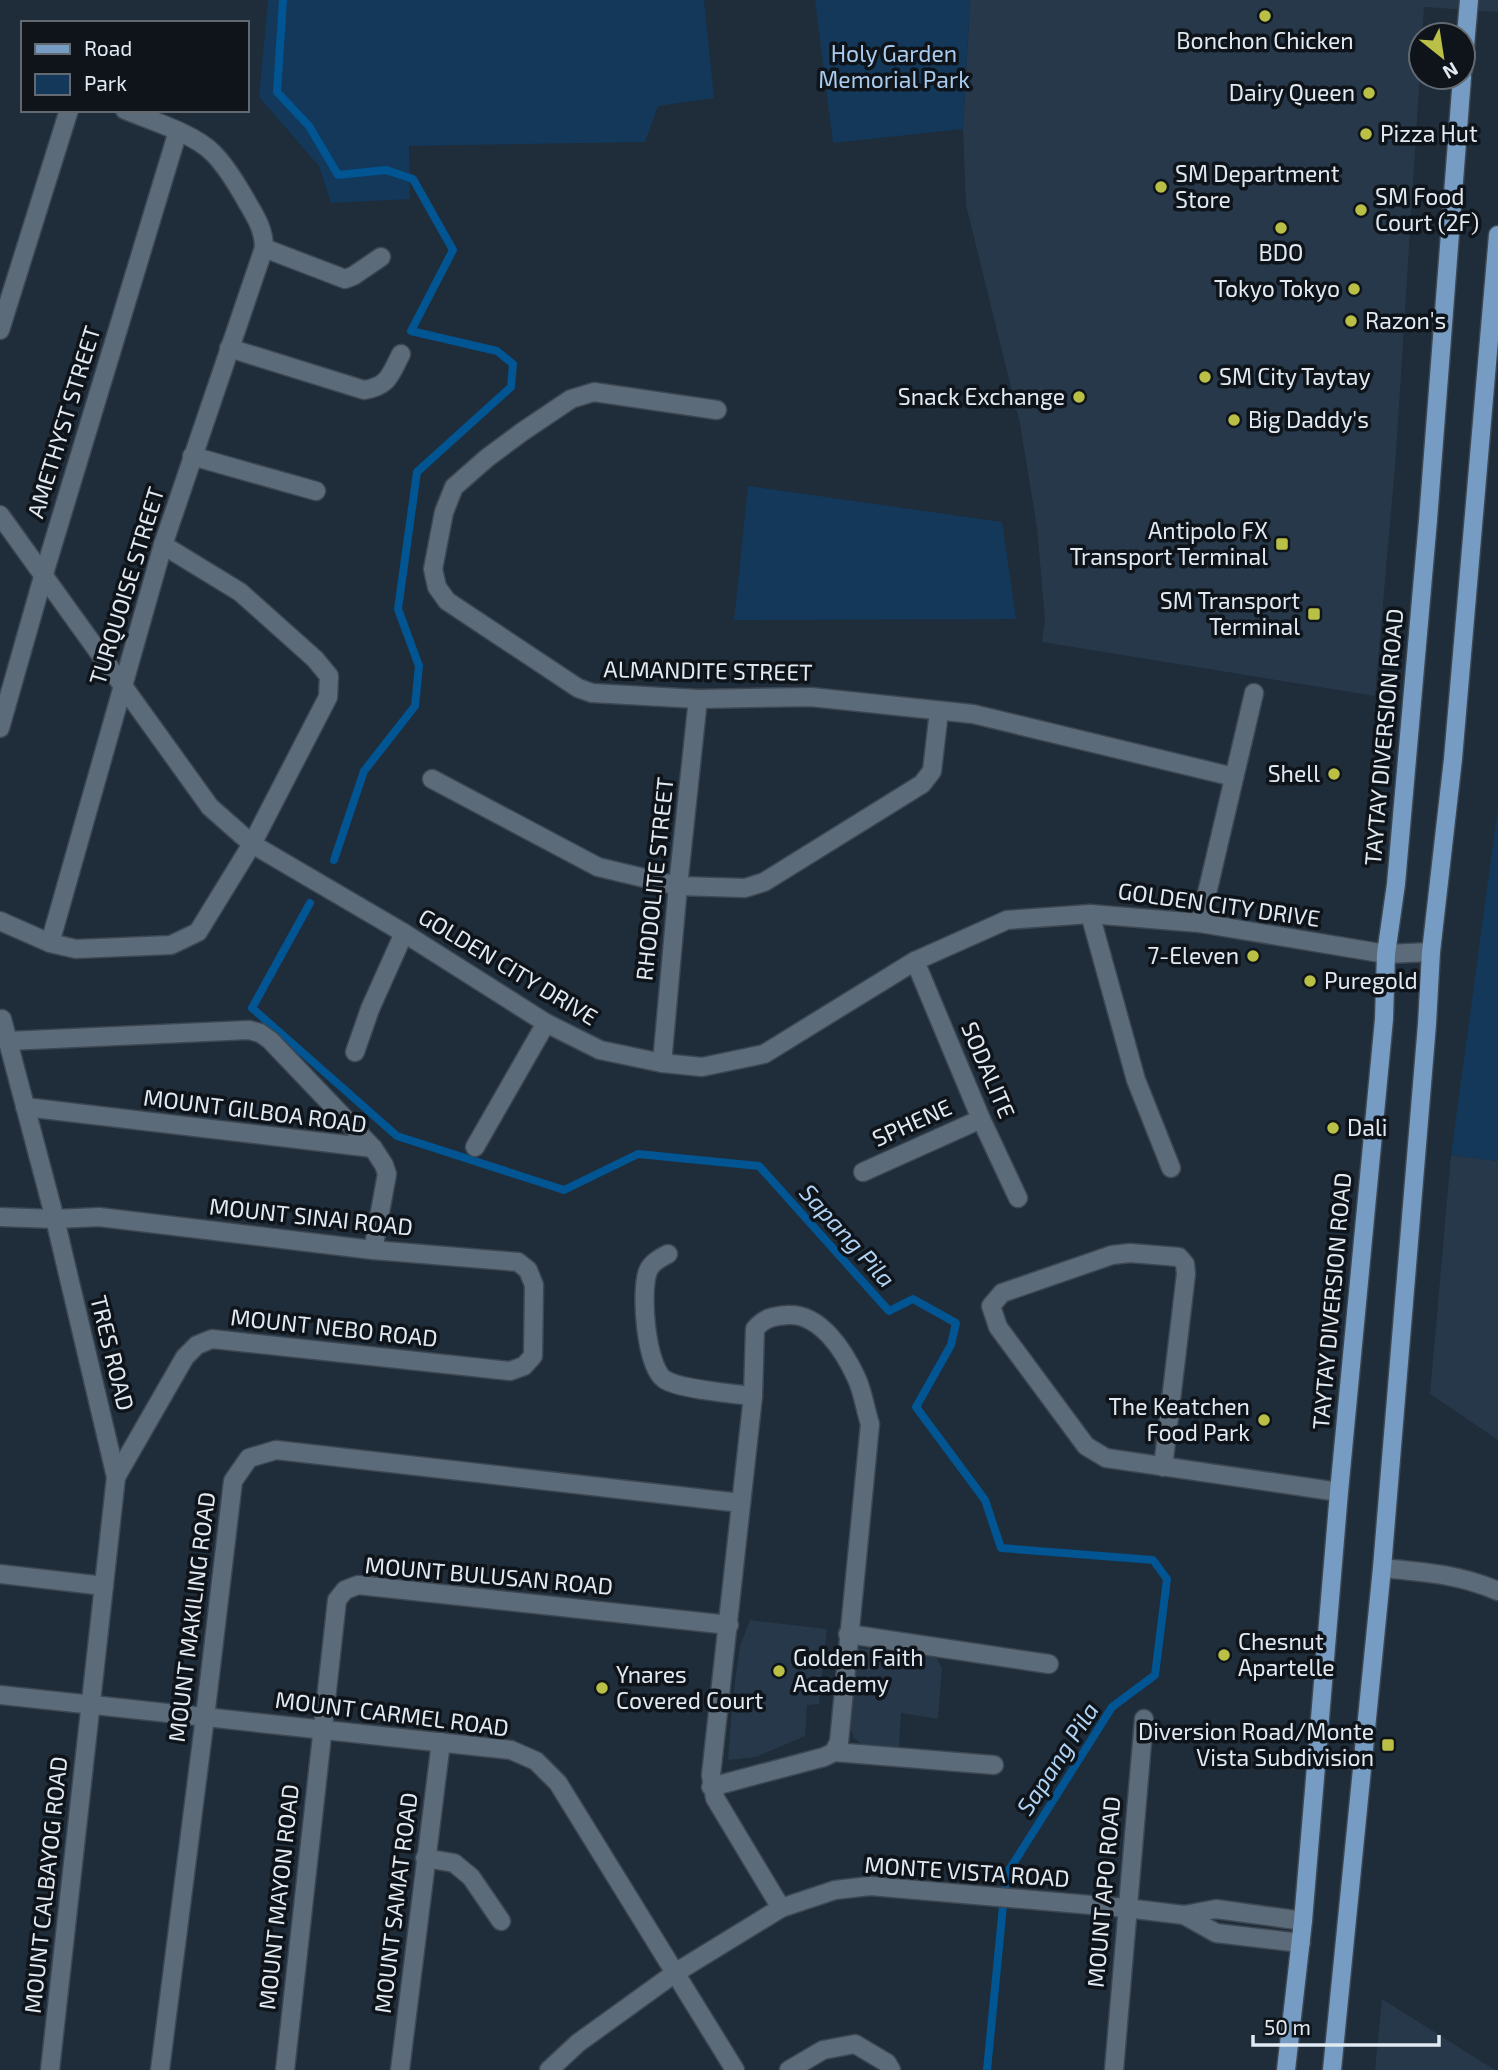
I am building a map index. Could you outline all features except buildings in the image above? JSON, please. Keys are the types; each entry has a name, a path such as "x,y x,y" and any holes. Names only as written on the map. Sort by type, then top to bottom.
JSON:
{"main road":[{"path":"1467,21 1469,0"},
{"name":"TAYTAY DIVERSION ROAD","path":"1286,2070 1303,1921 1339,1492 1382,1033 1386,954 1396,884 1428,520 1461,91"},
{"path":"1332,2070 1382,1568 1431,952 1453,759 1498,235"}],"street":[{"path":"0,330 68,112"},
{"path":"130,112 178,131 212,152 238,186 259,222 264,236 264,247 345,279 381,257"},
{"name":"AMETHYST STREET","path":"0,728 178,131"},
{"name":"TURQUOISE STREET","path":"50,943 163,545 264,247"},
{"path":"229,348 364,390 386,383 401,354"},
{"name":"ALMANDITE STREET","path":"717,410 594,391 570,399 487,457 454,487 444,512 433,569 437,587 447,601 578,688 592,692 698,699 811,697 973,713 1234,777"},
{"path":"192,456 316,491"},
{"name":"GOLDEN CITY DRIVE","path":"0,515 210,807 252,844 404,933 546,1023 600,1051 662,1063 702,1067 764,1054 915,961 1007,920 1090,914 1200,923 1386,954 1431,952"},
{"path":"0,921 50,943 76,949 171,945 198,932 252,844 328,697 329,676 315,659 240,592 163,545"},
{"path":"1200,923 1254,693"},
{"name":"RHODOLITE STREET","path":"662,1063 698,699"},
{"path":"432,779 598,867 678,886 745,888 764,882 922,784 932,771 939,711"},
{"path":"1090,914 1136,1080 1171,1168"},
{"path":"355,1052 370,1009 404,933"},
{"name":"SODALITE","path":"915,961 981,1119 1018,1198"},
{"name":"TRES ROAD","path":"2,1019 55,1219 116,1477 91,1704"},
{"path":"475,1147 546,1023"},
{"path":"8,1041 249,1030 260,1033 373,1149"},
{"name":"MOUNT GILBOA ROAD","path":"25,1107 373,1149 387,1174 373,1250"},
{"name":"SPHENE","path":"863,1172 981,1119"},
{"name":"MOUNT SINAI ROAD","path":"0,1217 99,1217 373,1250 518,1262 528,1270 534,1285 533,1356"},
{"path":"1163,1467 1186,1274 1185,1264 1179,1257 1130,1253 1112,1255 1002,1293 991,1306 998,1327 1086,1446 1106,1458 1163,1467 1275,1481 1339,1492"},
{"path":"668,1254 655,1261 648,1271 645,1325 656,1371 669,1382 753,1396"},
{"path":"781,1908 715,1798 711,1775 753,1396 755,1329 762,1320 776,1316 795,1315 816,1322 837,1346 857,1378 870,1424 839,1742 834,1752"},
{"name":"MOUNT NEBO ROAD","path":"116,1477 185,1357 197,1345 212,1339 510,1371 524,1366 533,1356"},
{"name":"MOUNT MAKILING ROAD","path":"160,2070 233,1482 249,1458 276,1451 741,1503"},
{"path":"1382,1568 1441,1574 1471,1580 1498,1591"},
{"path":"0,1574 104,1586"},
{"name":"MOUNT BULUSAN ROAD","path":"322,1729 337,1600 345,1590 358,1586 729,1625"},
{"path":"848,1634 1049,1664"},
{"name":"MOUNT CARMEL ROAD","path":"0,1695 511,1750 536,1761 558,1783 735,2070"},
{"name":"MOUNT CALBAYOG ROAD","path":"50,2070 91,1704"},
{"name":"MOUNT APO ROAD","path":"1114,2070 1144,1719"},
{"name":"MOUNT MAYON ROAD","path":"285,2070 322,1729"},
{"name":"MOUNT SAMAT ROAD","path":"400,2070 441,1742"},
{"path":"712,1787 834,1752 994,1765"},
{"path":"425,1858 454,1863 471,1877 501,1921"},
{"name":"MONTE VISTA ROAD","path":"549,2070 578,2043 675,1973 781,1908 835,1890 870,1886 1184,1915 1216,1909 1303,1921"},
{"name":"MONTE VISTA ROAD","path":"1184,1915 1216,1933 1301,1943"},
{"path":"789,2070 823,2050 855,2043 887,2063 891,2070"}],"shaded area":[{"name":"SM City Taytay","path":"970,0 1498,0 1498,12 1424,7 1423,21 1407,21 1407,91 1419,91 1396,454 1375,696 1042,642 1045,619 1037,528 1020,424 966,205 963,129"},
{"path":"1451,1155 1498,1161 1498,1440 1430,1394"},
{"name":"Golden Faith Academy","path":"750,1620 827,1629 819,1704 807,1705 805,1736 756,1757 728,1760 740,1646"},
{"name":"Golden Faith Academy","path":"858,1648 935,1655 942,1668 938,1719 901,1713 899,1748 862,1745 854,1738 848,1722"},
{"path":"1382,1999 1495,2070 1375,2070"}],"green space":[{"path":"268,0 704,0 714,98 658,106 645,142 409,146 410,199 331,203 319,166 259,97"},
{"name":"Holy Garden Memorial Park","path":"815,0 970,0 963,129 833,143"},
{"path":"748,486 1002,522 1016,619 734,620"},
{"path":"1498,807 1498,1161 1451,1155"}],"waterway":[{"name":"Sapang Pila","path":"283,0 277,92 309,126 338,175 386,170 413,179 453,250 411,331 497,351 513,364 511,387 417,472 398,609 419,666 415,706 364,771 334,860"},
{"name":"Sapang Pila","path":"310,903 252,1008 397,1136 564,1190 638,1154 759,1166 889,1311 913,1299 956,1323 951,1345 916,1407 985,1500 1001,1548 1153,1560 1167,1579 1155,1675 1112,1707 1006,1875 987,2070"}],"place":[{"name":"Bonchon Chicken","path":"1265,16"},
{"name":"Dairy Queen","path":"1369,93"},
{"name":"Pizza Hut","path":"1366,134"},
{"name":"SM Department Store","path":"1161,187"},
{"name":"SM Food Court (2F)","path":"1361,210"},
{"name":"BDO","path":"1281,228"},
{"name":"Tokyo Tokyo","path":"1354,289"},
{"name":"Razon's","path":"1351,321"},
{"name":"SM City Taytay","path":"1205,377"},
{"name":"Snack Exchange","path":"1079,397"},
{"name":"Big Daddy's","path":"1234,420"},
{"name":"Antipolo FX Transport Terminal","path":"1282,544"},
{"name":"SM Transport Terminal","path":"1314,614"},
{"name":"Shell","path":"1334,774"},
{"name":"7-Eleven","path":"1253,956"},
{"name":"Puregold","path":"1310,981"},
{"name":"Dali","path":"1333,1128"},
{"name":"The Keatchen Food Park","path":"1264,1420"},
{"name":"Chesnut Apartelle","path":"1224,1655"},
{"name":"Golden Faith Academy","path":"779,1671"},
{"name":"Ynares Covered Court","path":"602,1688"},
{"name":"Diversion Road/Monte Vista Subdivision","path":"1388,1745"}]}
